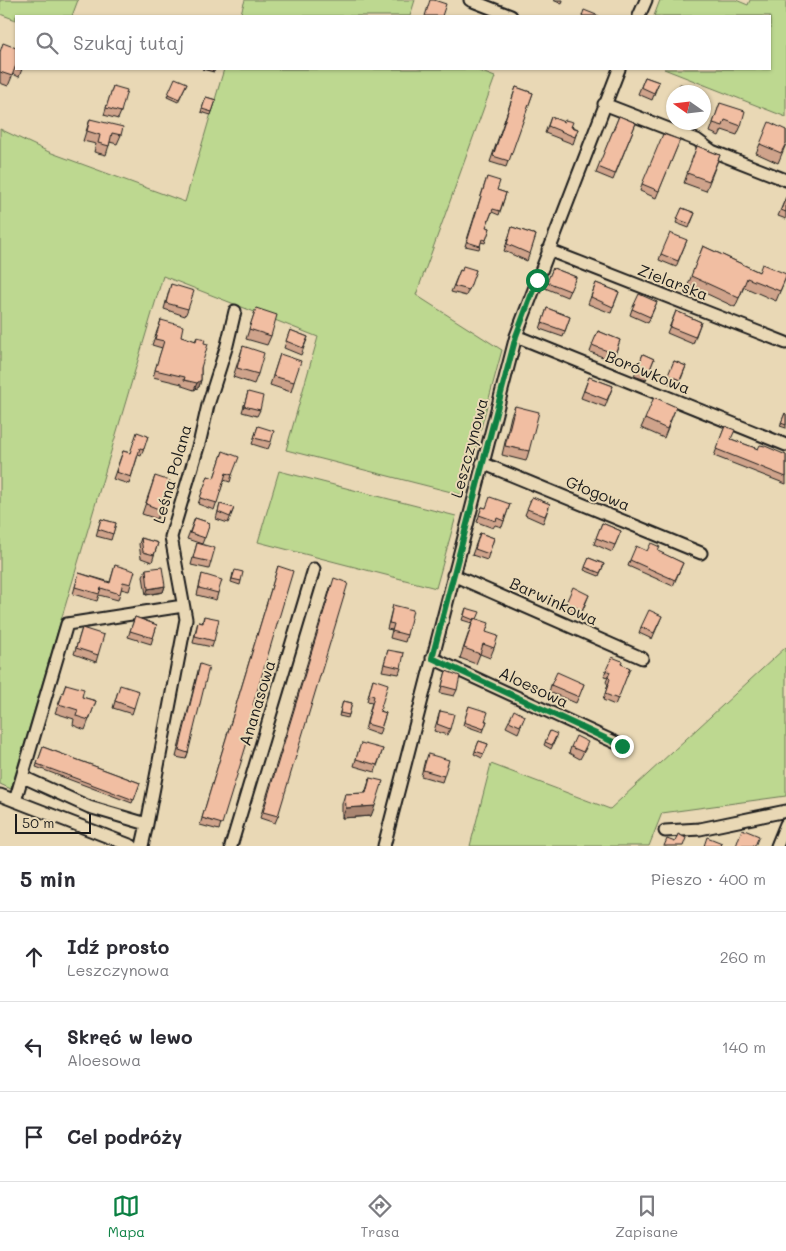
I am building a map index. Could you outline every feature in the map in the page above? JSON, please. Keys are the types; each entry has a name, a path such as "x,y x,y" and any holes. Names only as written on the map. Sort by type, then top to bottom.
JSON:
{"street":[{"path":"470,0 508,15"},
{"path":"639,15 646,0"},
{"name":"Leszczynowa","path":"384,846 516,336 619,70"},
{"path":"604,104 697,140 712,151 786,180"},
{"name":"Zielarska","path":"548,250 786,343"},
{"name":"Leśna Polana","path":"142,846 186,619 171,537 227,345 234,311"},
{"name":"Borówkowa","path":"516,336 786,445"},
{"name":"Głogowa","path":"482,463 701,553"},
{"name":"Ananasowa","path":"231,846 314,570"},
{"name":"Barwinkowa","path":"453,575 642,658"},
{"path":"15,800 67,624 183,606"},
{"name":"Aloesowa","path":"432,658 622,746"},
{"path":"23,777 89,807 147,824"},
{"path":"0,795 132,846"},
{"path":"665,831 700,829 786,811"},
{"path":"777,846 786,824"}],"green space":[{"path":"0,0 78,0 72,15 15,15 15,20 0,14"},
{"path":"245,0 415,0 410,15 240,15"},
{"path":"660,0 736,0 748,5 750,0 786,0 786,117 711,87 711,85 705,85 667,70 771,70 771,15 654,15"},
{"path":"224,70 477,70 495,77 416,295 502,350 463,495 286,450 318,337 163,276 11,789 0,784 0,129 49,152 185,202"},
{"path":"279,471 456,516 436,588 258,542"},
{"path":"786,647 786,796 662,813 649,846 470,846 491,764 610,809"}],"building":[{"path":"430,0 446,4 442,15 425,15"},
{"path":"584,10 596,15 582,15"},
{"path":"3,43 15,48 15,68 12,76 0,72 0,52"},
{"path":"645,77 659,82 654,93 641,87"},
{"path":"175,78 187,83 179,99 168,94"},
{"path":"113,86 127,90 121,112 106,108"},
{"path":"516,87 533,93 509,161 493,156"},
{"path":"206,97 216,100 212,112 202,109"},
{"path":"720,103 745,111 741,126 725,120 723,126 713,123"},
{"path":"619,116 636,123 615,174 598,167"},
{"path":"551,117 564,122 565,120 573,122 571,127 578,129 575,137 548,126"},
{"path":"90,119 123,127 121,135 112,133 109,146 98,143 100,135 87,131"},
{"path":"769,122 786,130 786,143 781,153 760,144"},
{"path":"663,134 680,140 659,191 642,184"},
{"path":"697,146 720,155 709,181 687,173"},
{"path":"487,177 500,181 497,190 506,193 500,211 493,209 486,227 490,228 486,240 482,239 480,246 467,242"},
{"path":"786,197 786,212 781,210"},
{"path":"682,208 695,213 690,224 677,219"},
{"path":"512,227 536,235 530,254 507,244"},
{"path":"670,233 687,240 678,261 661,254"},
{"path":"703,246 759,272 762,264 786,274 780,291 747,278 739,298 691,276"},
{"path":"463,266 476,270 469,290 454,286"},
{"path":"553,268 576,277 570,291 547,282"},
{"path":"596,283 619,292 613,307 591,297"},
{"path":"171,284 194,291 188,309 166,303"},
{"path":"639,294 657,302 650,317 632,309"},
{"path":"256,308 277,315 271,336 249,329"},
{"path":"547,308 570,317 565,331 542,323"},
{"path":"676,311 701,322 695,337 670,327"},
{"path":"161,320 183,326 181,336 196,341 197,337 205,339 204,343 208,344 201,368 201,380 197,383 184,380 185,377 155,370 164,341 155,339"},
{"path":"290,330 308,337 303,348 286,341"},
{"path":"598,331 620,340 615,354 592,345"},
{"path":"243,346 264,353 258,374 237,368"},
{"path":"280,354 301,361 294,382 273,376"},
{"path":"643,354 654,359 648,374 637,369"},
{"path":"674,361 686,366 680,380 668,375"},
{"path":"589,377 613,386 607,400 584,391"},
{"path":"248,392 263,396 260,410 244,406"},
{"path":"654,397 676,407 667,429 645,419"},
{"path":"515,406 539,412 529,451 505,446"},
{"path":"786,414 786,425 781,423"},
{"path":"258,426 274,431 271,442 254,438"},
{"path":"725,426 735,430 731,439 758,449 760,445 765,446 786,455 786,477 716,449"},
{"path":"137,432 148,436 144,449 140,448 131,477 116,472 123,451 130,453"},
{"path":"223,451 239,457 232,475 226,473 217,503 200,498 208,476 214,478"},
{"path":"155,476 170,481 161,510 146,504"},
{"path":"490,497 510,504 504,521 497,518 496,521 479,515 482,507 486,508"},
{"path":"532,497 550,504 545,516 527,509"},
{"path":"220,504 234,508 230,517 218,512"},
{"path":"195,518 210,523 205,538 190,533"},
{"path":"101,519 116,523 113,534 98,529"},
{"path":"602,523 621,531 615,545 596,538"},
{"path":"480,533 494,538 489,554 475,549"},
{"path":"141,538 158,543 154,555 143,552"},
{"path":"197,543 215,548 211,562 193,558"},
{"path":"651,543 660,547 658,551 683,563 675,580 630,560 636,546 647,551"},
{"path":"589,558 604,564 600,573 585,567"},
{"path":"115,565 135,571 131,584 123,582 120,594 101,588 99,594 75,587 79,573 110,583"},
{"path":"278,566 293,571 253,705 258,707 222,824 202,818"},
{"path":"162,567 165,586 148,589 146,569"},
{"path":"235,570 243,572 241,581 232,579"},
{"path":"202,574 222,580 218,593 199,588"},
{"path":"334,578 348,583 278,816 263,812"},
{"path":"573,587 589,595 582,610 566,603"},
{"path":"393,605 413,610 407,635 392,631 394,624 389,623"},
{"path":"466,608 480,612 477,619 474,618 474,620 464,616"},
{"path":"649,610 662,616 654,633 641,627"},
{"path":"204,616 219,619 214,641 195,636 198,622 203,623"},
{"path":"135,617 157,625 153,638 130,631"},
{"path":"474,618 489,623 486,632 498,636 494,648 483,644 480,654 464,648"},
{"path":"82,628 104,635 98,655 76,648"},
{"path":"388,650 404,653 401,668 384,664"},
{"path":"612,657 622,661 621,664 630,668 618,699 605,694 610,679 608,677 610,672 606,670"},
{"path":"200,664 209,667 188,753 179,750"},
{"path":"446,671 460,676 457,690 442,686"},
{"path":"557,672 584,684 579,697 551,685"},
{"path":"373,679 388,684 380,711 386,713 381,728 367,724 374,696 369,694"},
{"path":"66,684 84,689 82,697 96,701 89,720 76,716 78,710 59,704"},
{"path":"120,685 139,691 134,708 115,701"},
{"path":"343,701 352,703 349,715 340,713"},
{"path":"469,706 488,712 484,729 464,722"},
{"path":"514,710 525,716 520,726 509,721"},
{"path":"440,711 454,714 450,729 437,724"},
{"path":"550,731 557,734 552,745 545,742"},
{"path":"576,736 588,742 583,752 571,747"},
{"path":"479,741 488,744 484,754 475,751"},
{"path":"361,743 383,749 377,765 356,759"},
{"path":"43,747 140,783 134,800 37,764"},
{"path":"428,754 449,760 444,776 423,770"},
{"path":"370,778 383,781 375,806 346,808 345,794 366,793"},
{"path":"742,829 759,836 755,846 736,846"},
{"path":"678,834 686,838 683,846 664,846 667,839 675,842"},
{"path":"707,837 722,843 721,846 704,846"}],"route":[{"path":"537,280 516,336 469,509 432,658 622,746"}]}
